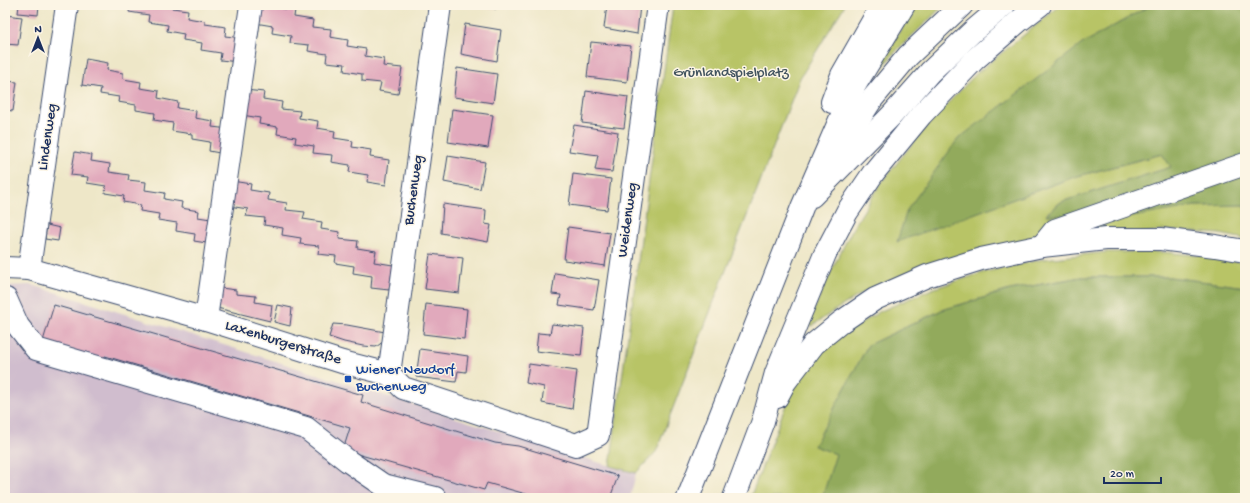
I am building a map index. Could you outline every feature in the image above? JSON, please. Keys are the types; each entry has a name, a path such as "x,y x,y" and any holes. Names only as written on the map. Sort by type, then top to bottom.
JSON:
{"main road":[{"name":"Lindenweg","path":"29,270 68,5"},
{"path":"206,319 251,5"},
{"name":"Buchenweg","path":"389,374 440,5"},
{"name":"Weidenweg","path":"389,374 403,388 576,445 598,435 658,5"},
{"path":"803,205 819,137 842,75 882,5"},
{"path":"688,498 803,205 855,85 904,5"},
{"path":"803,205 872,99 908,56 962,5"},
{"path":"803,205 892,114 930,72 972,32 1004,5"},
{"path":"734,498 763,421 776,373 825,254 847,212 874,172 921,115 974,60 1040,5"},
{"path":"1042,246 1055,230 1245,164"},
{"path":"763,421 785,382 814,344 841,322 875,299 927,276 981,259 1042,246 1106,239 1161,239 1245,251"},
{"name":"Laxenburgerstraße","path":"5,268 29,270 206,319 342,362 389,374"},
{"path":"5,298 18,326 36,349 306,428 386,491 435,498"}],"shaded area":[{"path":"32,285 636,473 630,498 5,498 5,286"}],"green space":[{"name":"Grünlandspielplatz","path":"673,5 845,5 800,78 656,452 636,473 610,466"},
{"path":"916,5 944,5 897,50 868,83 907,19"},
{"path":"1061,5 1151,5 1082,44 898,241 1074,177 1162,154 1172,167 1061,202 1046,214 1126,218 1195,206 1245,205 1245,239 1220,234 1163,230 923,266 866,291 812,326 808,323 832,269 853,228 881,183 929,123 977,73"},
{"path":"1151,5 1245,5 1245,205 1195,206 1126,218 1046,215 1061,202 1171,167 1162,154 1074,177 897,242 907,210 958,139 1082,44"},
{"path":"1107,252 1162,252 1215,257 1245,263 1245,287 1169,277 1081,277 1010,290 942,310 868,345 815,446 837,454 822,498 750,498 794,384 820,353 847,331 881,311 932,289 985,272 1044,259"},
{"path":"1081,277 1170,277 1245,287 1245,498 822,498 836,454 814,446 868,345 942,310 1010,290"}],"building":[{"path":"19,5 39,5 38,15 18,13"},
{"path":"130,5 172,5 172,8 188,10 187,18 205,21 205,24 226,27 225,36 242,38 239,62 220,60 221,53 201,50 202,43 183,40 184,34 167,31 168,25 148,22 149,15 129,12"},
{"path":"257,5 276,5 276,8 295,10 294,17 313,20 312,27 331,29 330,37 348,40 347,46 366,49 365,56 384,59 383,66 402,68 398,94 379,91 381,83 362,81 362,74 344,71 345,64 326,62 327,54 308,51 309,45 290,43 291,36 272,33 273,26 255,23"},
{"path":"475,5 497,5 496,9"},
{"path":"607,5 640,5 637,34 604,28"},
{"path":"5,15 22,17 18,45 5,44"},
{"path":"465,24 501,30 497,61 461,54"},
{"path":"591,42 631,46 627,82 587,77"},
{"path":"86,59 108,63 107,70 123,73 123,79 141,82 140,88 159,91 158,98 178,102 177,108 196,111 195,118 213,121 212,127 229,129 225,154 209,151 210,142 192,139 192,134 172,131 173,123 154,120 155,113 136,110 136,105 118,102 119,97 100,94 101,88 82,85"},
{"path":"457,68 497,74 493,103 454,97"},
{"path":"5,81 17,82 13,111 5,110"},
{"path":"245,90 264,92 263,99 282,102 281,109 300,111 299,118 318,121 317,128 335,131 334,138 353,141 352,147 371,150 370,157 389,160 386,185 367,182 368,175 349,172 350,165 331,162 332,155 313,153 314,146 295,143 296,137 277,134 278,127 259,124 260,118 242,115"},
{"path":"586,91 628,97 624,128 582,123"},
{"path":"452,109 493,115 488,148 448,142"},
{"path":"574,125 618,132 612,172 595,170 598,155 569,151"},
{"path":"75,152 92,155 91,161 110,164 109,172 129,175 128,180 146,182 145,190 165,193 164,199 182,202 181,208 199,211 198,217 217,220 213,244 194,241 195,234 176,231 177,223 158,220 159,214 140,211 141,205 123,202 124,196 105,193 106,186 87,183 88,177 71,175"},
{"path":"448,156 485,162 480,189 444,182"},
{"path":"573,174 611,179 607,210 569,205"},
{"path":"232,181 251,184 250,190 269,193 268,200 287,203 286,210 305,212 303,219 322,222 321,229 340,232 339,239 358,241 357,248 376,251 374,262 393,265 389,290 371,288 372,276 353,273 354,266 335,263 336,256 318,254 319,246 300,244 301,238 282,235 283,228 264,225 265,218 246,216 248,209 229,206"},
{"path":"443,204 486,210 485,224 491,225 488,242 441,233"},
{"path":"47,225 60,228 58,241 45,239"},
{"path":"568,227 610,233 605,266 564,260"},
{"path":"430,254 463,258 459,293 425,289"},
{"path":"555,273 599,280 594,310 559,305 561,295 552,294"},
{"path":"221,288 236,290 236,294 256,296 255,302 272,305 270,321 217,308"},
{"path":"426,304 467,309 464,339 423,334"},
{"path":"54,305 363,395 361,402 495,443 518,446 618,476 610,498 540,498 487,483 484,490 343,450 350,428 105,356 104,359 43,341"},
{"path":"278,305 292,308 290,326 274,322"},
{"path":"333,324 385,332 384,341 376,347 344,342 329,337"},
{"path":"552,324 584,328 581,356 536,351 538,333 550,334"},
{"path":"420,349 468,356 466,372 458,371 456,382 416,377"},
{"path":"529,364 577,371 572,409 542,403 544,387 526,383"}],"place":[{"name":"Wiener Neudorf Buchenweg","path":"348,379"}]}
